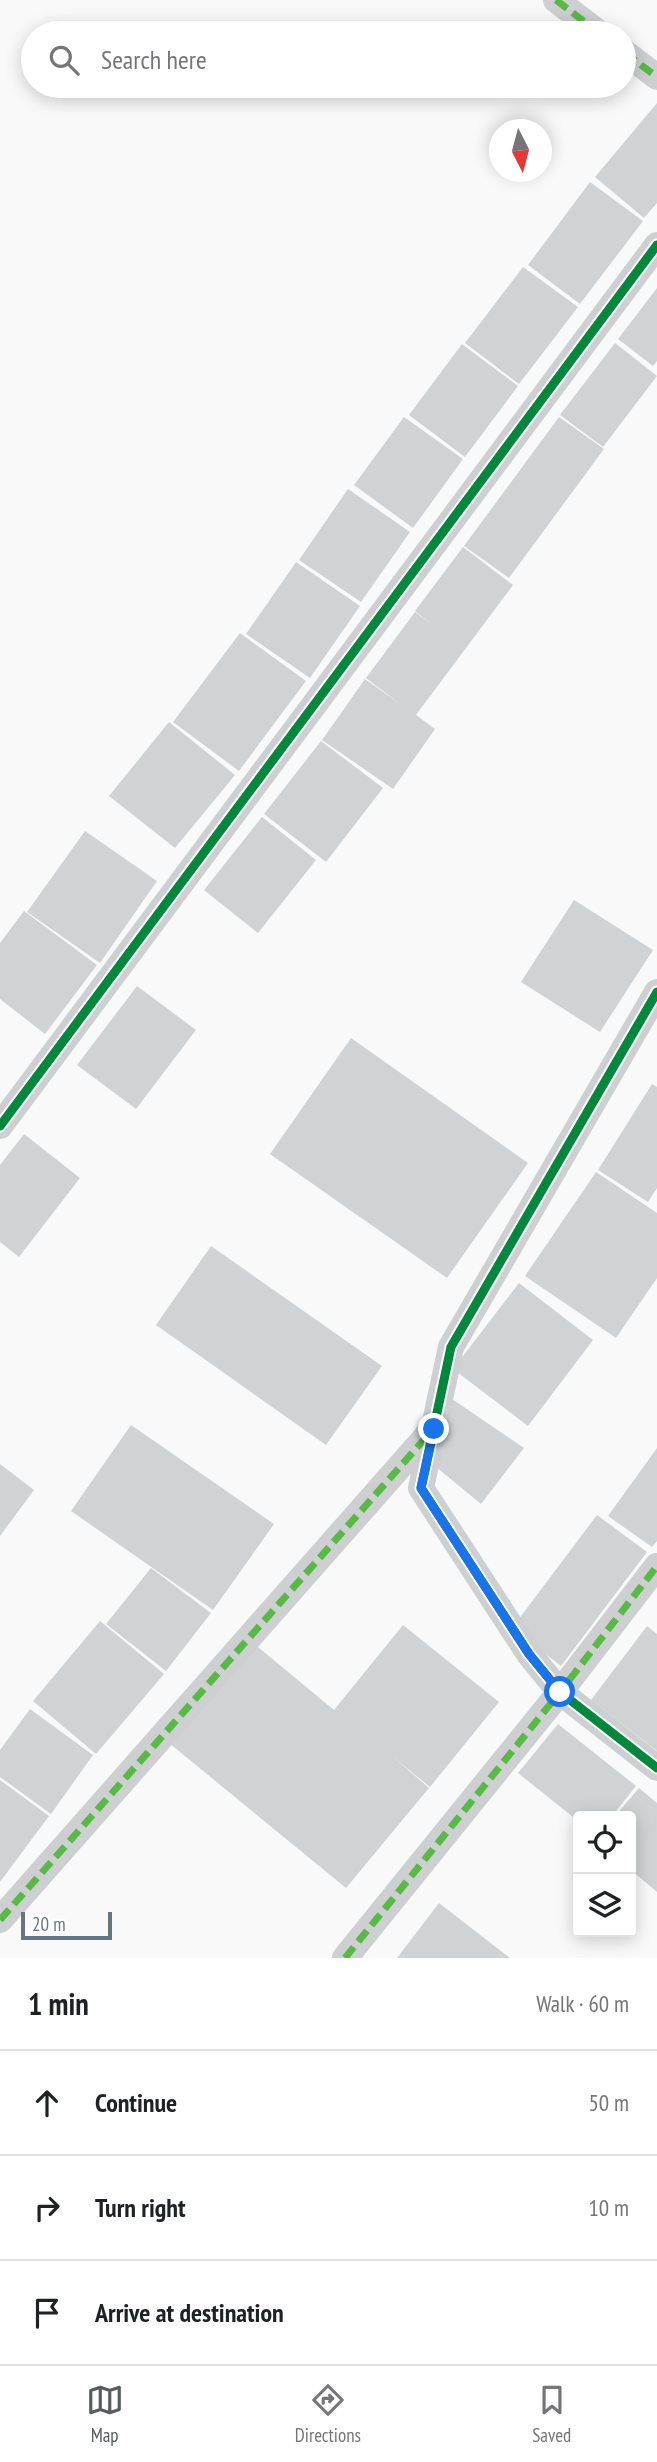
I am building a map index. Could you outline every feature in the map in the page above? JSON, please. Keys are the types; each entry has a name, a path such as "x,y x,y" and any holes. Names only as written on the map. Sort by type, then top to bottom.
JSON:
{"street":[{"path":"556,0 583,21"},
{"path":"636,61 657,78"},
{"path":"0,1126 657,245"},
{"path":"657,992 451,1347 421,1488 529,1654 560,1692 657,1768"},
{"path":"0,1920 434,1429"},
{"path":"345,1958 560,1692 657,1566"}],"building":[{"path":"657,103 657,203 644,218 595,177"},
{"path":"590,182 643,221 580,304 528,265"},
{"path":"523,267 578,307 519,384 465,343"},
{"path":"657,288 657,361 653,366 618,339"},
{"path":"615,343 657,376 603,447 560,415"},
{"path":"462,344 518,386 465,457 409,415"},
{"path":"404,417 463,459 413,528 354,485"},
{"path":"559,417 604,449 509,578 464,546"},
{"path":"348,489 410,532 361,602 299,560"},
{"path":"463,547 513,585 416,715 435,729 393,789 322,740 365,679 400,704 366,678 415,612 431,624 415,611"},
{"path":"296,562 360,606 310,678 246,634"},
{"path":"240,633 306,681 239,771 173,722"},
{"path":"169,722 235,775 175,848 109,796"},
{"path":"321,741 383,788 326,862 264,814"},
{"path":"262,817 316,860 258,933 204,890"},
{"path":"85,831 157,881 100,963 27,912"},
{"path":"574,900 653,950 600,1032 521,982"},
{"path":"24,911 97,965 45,1034 0,999 0,943"},
{"path":"137,986 196,1030 136,1109 77,1065"},
{"path":"351,1038 528,1163 447,1278 270,1154"},
{"path":"652,1084 657,1087 657,1188 648,1202 598,1170"},
{"path":"24,1134 80,1178 19,1257 0,1242 0,1165"},
{"path":"596,1172 657,1213 657,1278 616,1338 525,1276"},
{"path":"211,1246 382,1366 326,1445 156,1325"},
{"path":"519,1283 593,1340 528,1426 453,1369"},
{"path":"452,1399 524,1448 481,1504 430,1462"},
{"path":"131,1425 274,1524 213,1610 71,1511"},
{"path":"657,1448 657,1541 652,1547 608,1516"},
{"path":"0,1464 34,1490 0,1536"},
{"path":"597,1515 647,1552 561,1666 512,1628"},
{"path":"151,1568 211,1613 166,1671 106,1624"},
{"path":"100,1621 164,1674 96,1754 33,1701"},
{"path":"403,1625 499,1702 430,1787 392,1756 429,1788 346,1888 169,1743 252,1642 334,1710"},
{"path":"647,1626 657,1634 657,1751 591,1700"},
{"path":"30,1709 93,1755 51,1814 0,1777 0,1750"},
{"path":"558,1724 636,1786 616,1811 573,1811 573,1817 518,1773"},
{"path":"0,1780 49,1816 0,1882"},
{"path":"639,1788 657,1803 657,1892 636,1874 636,1811 619,1811"},
{"path":"439,1903 510,1958 397,1958"}],"marked path":[{"path":"556,0 583,21"},
{"path":"636,61 657,77"},
{"path":"0,1920 429,1434"},
{"path":"345,1958 560,1692 657,1566"}],"cycle path":[{"path":"0,1126 657,245"},
{"path":"657,992 451,1347 421,1488 529,1654 560,1692 657,1768"}],"route":[{"path":"434,1429 421,1488 529,1654 560,1692"}]}
